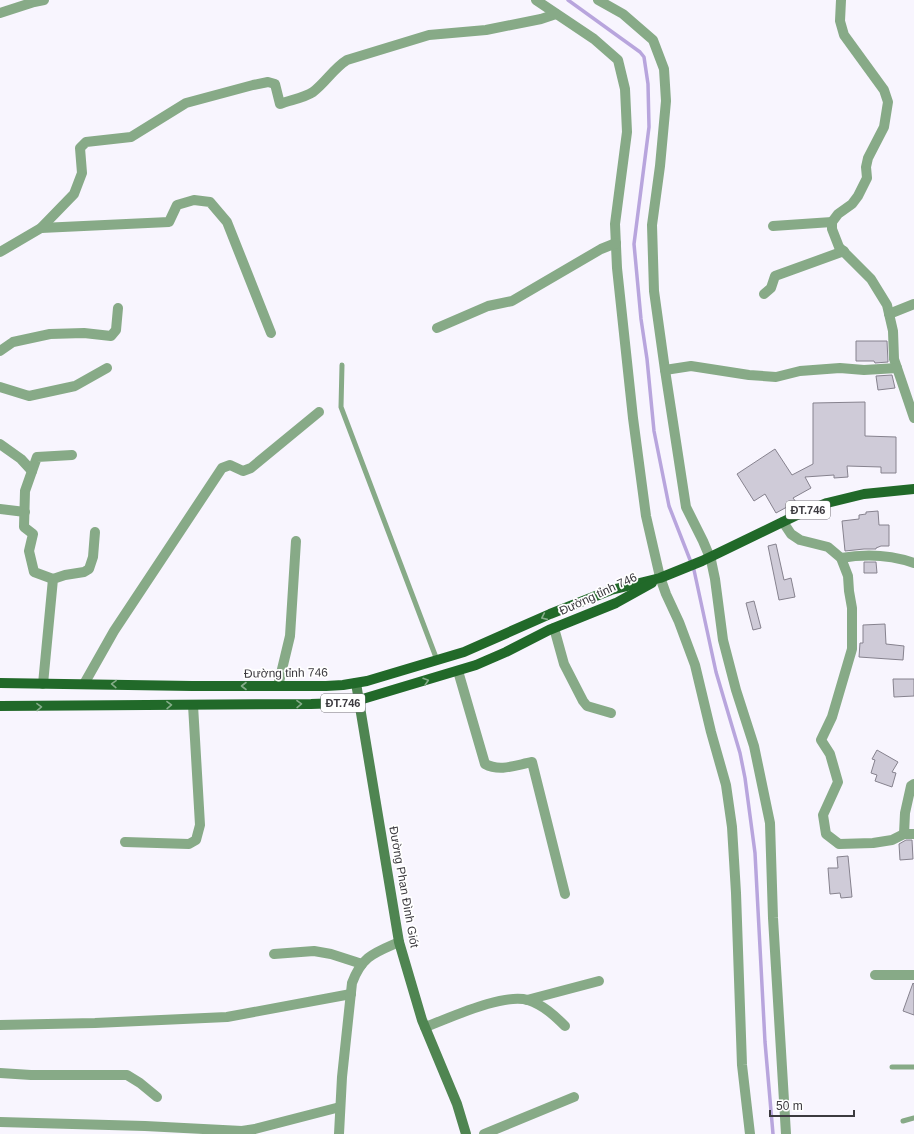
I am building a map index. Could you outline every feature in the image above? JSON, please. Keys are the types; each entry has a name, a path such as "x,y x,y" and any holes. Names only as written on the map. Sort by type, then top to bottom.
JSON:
{"main road":[{"name":"ĐT.746","path":"660,578 710,557 827,503 864,494 914,489"},
{"name":"Đường tỉnh 746","path":"0,706 341,703 359,700 458,671 506,652 554,628 616,603 660,578"},
{"name":"Đường tỉnh 746","path":"0,683 192,686 326,686 356,683 464,652 550,614 611,590 660,578"}],"street":[{"path":"0,12 44,0"},
{"path":"536,0 594,39 618,60 625,89 627,132 616,224 616,243 617,268 633,418 646,516 660,578 679,622 695,665 711,732 726,785 732,827 742,1065 750,1134"},
{"path":"598,0 623,14 653,40 664,69 666,100 660,166 652,225 654,291 686,507 710,557 715,579 723,640 736,690 754,746 770,823 773,918 786,1134"},
{"path":"840,0 840,21 844,35 884,90 888,102 884,127 868,158 866,167 867,178 852,204 838,214 832,222 832,229 839,247 871,279 887,305 893,332 894,360 914,418"},
{"path":"0,252 41,228 74,194 82,173 80,148 86,142 132,137 186,103 268,82 275,84 280,104 312,92 331,75 339,65 347,60 429,35 486,30 541,19 556,14"},
{"path":"41,228 169,222 177,205 194,200 210,202 227,222 271,333"},
{"path":"773,226 832,222"},
{"path":"437,328 488,306 512,301 616,243"},
{"path":"764,294 771,288 775,276 844,251"},
{"path":"888,314 914,304"},
{"path":"0,351 13,342 50,334 84,333 110,336 116,330 118,308"},
{"path":"665,370 691,366 749,375 776,377 800,371 840,368 864,370 897,368"},
{"path":"0,387 29,396 75,386 107,368"},
{"path":"84,684 114,631 222,468 230,465 244,471 251,468 319,412"},
{"path":"0,444 21,459 32,471"},
{"path":"72,455 37,456 25,491 24,527 33,534 29,551 34,572 53,579 65,575 84,572 89,569 93,558 95,532"},
{"path":"0,509 25,512"},
{"path":"783,522 791,534 800,540 828,547 841,558 848,576 848,591 852,608 852,649 832,718 821,740 830,754 838,782 823,815 826,834 839,844 873,843 892,840 909,834 905,813 911,786 914,784"},
{"path":"278,686 290,636 296,541"},
{"path":"841,558 854,556 881,556 914,563"},
{"path":"43,684 53,579"},
{"path":"554,628 564,664 583,702 587,706 611,713"},
{"path":"458,671 485,764 492,768 503,768 532,762 565,894"},
{"name":"Đường Phan Đình Giót","path":"356,683 399,942 425,1027 457,1104 466,1134"},
{"path":"125,842 189,844 196,840 200,825 193,705"},
{"path":"339,1134 342,1076 352,983 357,970 367,959 399,942"},
{"path":"274,954 314,951 331,954 362,964"},
{"path":"875,975 914,975"},
{"path":"425,1027 489,1003 510,999 527,1000 599,981"},
{"path":"0,1026 87,1024 227,1017 351,994"},
{"path":"527,1000 548,1010 565,1026"},
{"path":"0,1073 31,1075 127,1075 140,1083 157,1097"},
{"path":"484,1134 574,1097"},
{"path":"0,1122 105,1129 242,1131 340,1107"}],"lane":[{"path":"342,365 341,407 437,660"},
{"path":"892,1067 914,1067"},
{"path":"903,1121 914,1118"}],"building":[{"path":"856,341 887,341 888,362 875,363 874,361 856,361"},
{"path":"892,375 895,388 878,390 876,376"},
{"path":"865,402 865,436 896,437 896,473 881,473 881,467 847,466 848,477 834,478 834,475 805,477 811,488 793,498 796,502 776,513 765,494 754,501 737,474 775,449 792,475 813,464 813,403"},
{"path":"878,511 879,525 889,525 889,546 881,546 876,549 845,551 842,521 859,519 859,515 866,514 866,512"},
{"path":"776,544 784,580 791,578 795,597 779,600 768,546"},
{"path":"864,562 876,562 877,573 864,573"},
{"path":"754,601 761,628 753,630 746,603"},
{"path":"885,624 886,644 904,646 903,660 859,657 860,643 863,643 863,625"},
{"path":"893,679 914,679 914,696 894,697"},
{"path":"877,750 898,762 892,772 896,773 892,787 875,781 877,775 871,773 875,760 872,759"},
{"path":"906,840 912,840 913,859 900,860 899,844"},
{"path":"848,856 852,897 841,898 840,893 830,894 828,868 838,868 837,857"},
{"path":"913,983 914,984 914,1015 903,1011"}],"waterway":[{"path":"568,0 640,52 644,57 648,84 649,127 634,244 654,431 669,506 694,570 716,672 740,753 745,778 755,853 765,1042 773,1134"}]}
